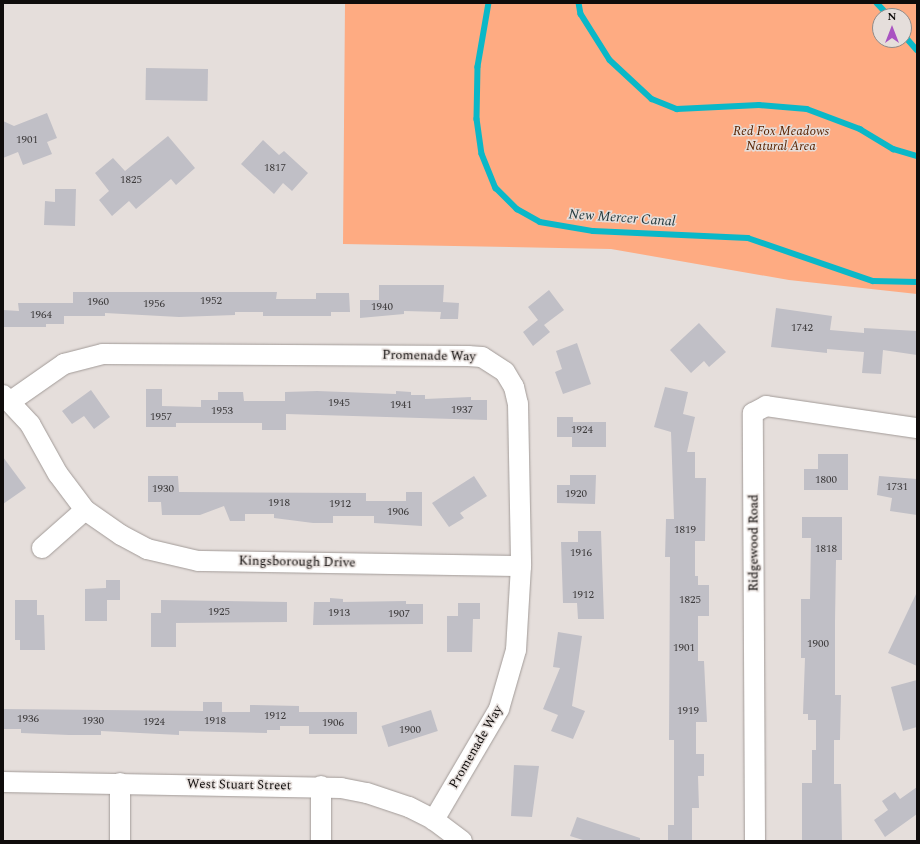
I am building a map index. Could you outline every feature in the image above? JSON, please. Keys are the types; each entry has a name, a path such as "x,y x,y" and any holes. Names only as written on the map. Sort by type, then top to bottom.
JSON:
{"street":[{"name":"Promenade Way","path":"7,398 64,364 103,354 482,357 505,372 514,386 518,404 521,566 516,650 499,709 434,820"},
{"name":"Kingsborough Drive","path":"7,398 30,424 58,474 85,510 121,536 147,549 198,561 521,566"},
{"name":"Ridgewood Road","path":"755,841 753,413 766,406 917,428"},
{"path":"42,548 85,510"},
{"name":"West Stuart Street","path":"3,782 321,786 368,793 434,820 462,841"},
{"path":"120,783 120,841"},
{"path":"321,786 321,841"}],"green space":[{"name":"Red Fox Meadows Natural Area","path":"345,3 917,3 917,294 789,280 611,249 343,244"}],"building":[{"path":"146,68 208,69 207,101 145,100"},
{"path":"47,113 57,138 47,142 52,154 23,165 18,152 3,158 3,121 14,126"},
{"path":"168,136 195,168 176,185 171,179 136,209 129,201 112,216 99,200 109,191 95,173 113,158 125,171"},
{"path":"263,140 279,155 284,151 308,173 292,191 283,183 274,194 241,164"},
{"path":"55,189 76,189 75,226 44,225 45,201 55,202"},
{"path":"379,285 444,285 443,302 459,303 458,319 440,319 441,312 404,311 404,314 360,318 360,300 379,300"},
{"path":"549,290 564,310 544,325 550,332 533,346 523,332 538,320 528,307"},
{"path":"73,292 277,292 276,299 316,299 316,293 349,293 350,312 331,312 331,316 263,316 263,312 235,312 235,315 179,317 105,313 105,316 64,316 64,324 46,324 46,327 3,327 3,310 19,311 18,303 73,303"},
{"path":"776,308 832,316 830,330 864,333 864,328 917,331 917,355 883,350 881,374 862,373 864,352 827,349 827,353 771,347"},
{"path":"699,323 726,352 709,367 704,361 691,373 670,350"},
{"path":"577,343 591,384 563,394 555,372 562,369 556,351"},
{"path":"665,387 688,392 683,414 695,417 687,452 695,452 695,478 706,478 705,541 695,541 695,576 698,576 698,585 709,585 709,616 698,616 698,661 704,661 707,722 696,722 696,754 704,754 704,776 698,776 699,808 692,808 692,841 668,841 668,825 674,825 674,740 669,740 670,557 665,557 666,519 674,519 671,432 654,427"},
{"path":"146,389 162,389 162,406 201,407 201,400 218,400 218,392 243,392 244,401 285,401 285,392 317,391 396,394 396,391 411,392 411,395 425,395 425,399 471,397 471,400 487,400 487,420 286,414 286,430 262,430 262,423 176,423 176,427 146,427"},
{"path":"91,390 110,417 94,429 84,416 72,424 62,411"},
{"path":"557,417 573,417 573,422 606,422 606,447 572,447 572,437 557,437"},
{"path":"818,454 848,454 848,490 804,490 804,469 818,469"},
{"path":"3,457 26,488 3,504"},
{"path":"570,475 596,475 595,504 557,503 557,485 570,485"},
{"path":"148,476 178,476 179,492 366,493 366,501 406,501 406,492 422,492 422,526 374,523 374,516 333,516 333,523 313,523 274,518 274,514 245,514 245,521 230,521 224,506 200,515 162,515 161,502 148,502"},
{"path":"474,476 487,496 460,513 464,518 449,527 432,503"},
{"path":"879,476 917,479 917,515 890,511 892,498 877,495"},
{"path":"802,517 842,517 842,560 836,560 835,695 841,695 840,740 834,740 834,784 841,784 842,841 802,841 802,783 812,783 812,750 816,750 816,720 808,720 808,714 803,714 805,658 801,658 801,599 810,599 811,538 802,538"},
{"path":"578,531 601,531 604,619 578,619 577,603 563,603 561,542 578,542"},
{"path":"106,580 120,580 120,600 107,600 107,621 85,621 85,589 106,588"},
{"path":"917,592 917,666 888,653"},
{"path":"330,598 343,599 343,602 406,601 406,604 423,604 423,624 313,625 314,602 330,602"},
{"path":"15,600 37,600 37,615 44,615 45,650 20,650 20,640 15,640"},
{"path":"161,600 287,602 287,622 176,623 176,647 151,647 151,613 161,613"},
{"path":"458,603 480,603 480,619 473,619 472,652 447,652 447,616 458,616"},
{"path":"558,632 582,636 572,706 585,711 573,739 551,731 558,715 543,709 560,668 553,667"},
{"path":"917,680 917,727 903,731 891,687"},
{"path":"203,702 222,702 222,712 250,712 250,705 299,706 299,712 357,712 357,734 309,734 309,726 280,726 280,730 267,730 267,733 179,731 179,735 101,731 101,735 69,735 21,733 21,729 4,729 4,709 203,711"},
{"path":"431,710 438,731 388,747 382,726"},
{"path":"514,765 539,766 532,817 511,816"},
{"path":"917,787 917,814 885,837 874,820 888,810 882,801 895,792 900,799"},
{"path":"577,817 640,838 640,841 586,841 570,836"}],"waterway":[{"name":"New Mercer Canal","path":"489,3 478,67 477,119 482,154 496,188 517,209 540,222 593,231 748,238 873,281 917,282"},
{"path":"579,3 581,14 610,60 652,99 677,109 759,105 807,109 860,129 893,149 917,156"},
{"path":"877,3 882,8"},
{"path":"912,44 917,50"}]}
